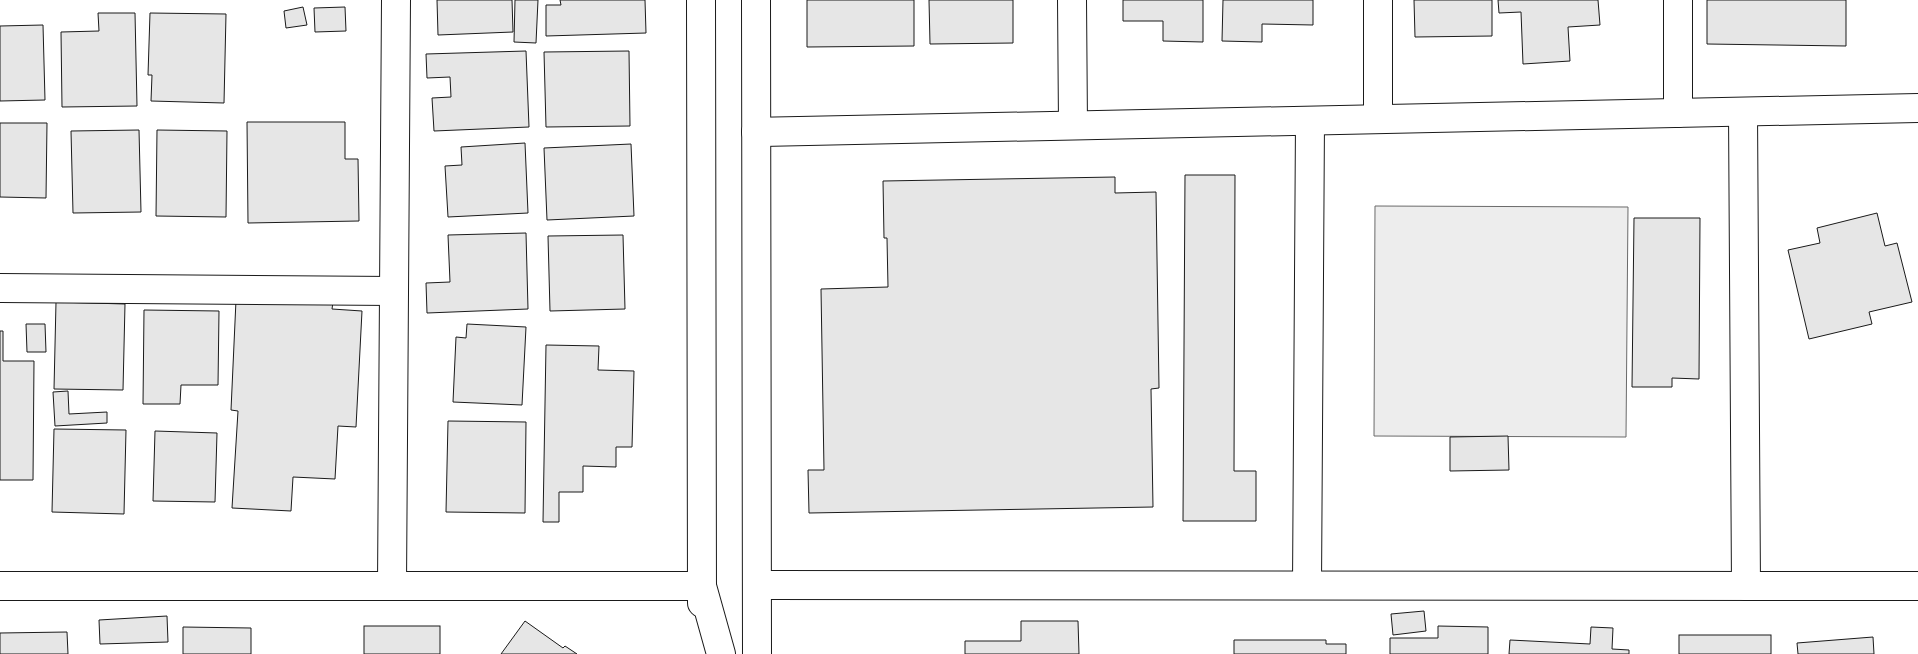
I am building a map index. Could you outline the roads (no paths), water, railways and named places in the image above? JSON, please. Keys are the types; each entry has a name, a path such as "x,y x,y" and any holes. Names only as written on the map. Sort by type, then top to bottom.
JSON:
{"street":[{"path":"392,585 396,0"},
{"path":"701,0 702,654"},
{"path":"756,0 756,654"},
{"path":"1072,0 1073,125"},
{"path":"1378,0 1378,119"},
{"path":"1678,0 1678,113"},
{"path":"756,132 1918,108"},
{"path":"1743,112 1746,586"},
{"path":"1307,585 1310,121"},
{"path":"0,288 394,291"},
{"path":"756,585 1918,586"},
{"path":"0,586 702,586"},
{"path":"702,586 721,654"}]}
